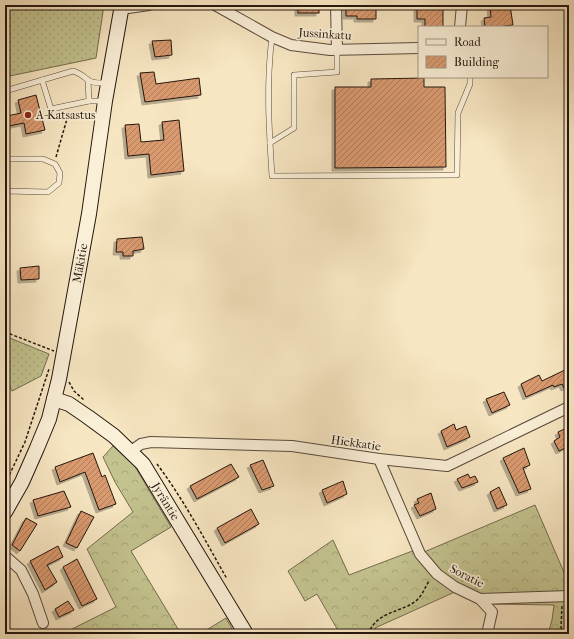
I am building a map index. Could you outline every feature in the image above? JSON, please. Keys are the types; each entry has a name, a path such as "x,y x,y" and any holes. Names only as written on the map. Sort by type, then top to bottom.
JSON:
{"street":[{"path":"122,7 149,5"},
{"name":"Jussinkatu","path":"215,5 272,37 291,45 337,50 418,48"},
{"path":"336,5 337,50"},
{"path":"460,26 462,5"},
{"name":"Mäkitie","path":"5,512 22,482 49,419 59,379 89,214 105,101 122,7"},
{"name":"Jyräntie","path":"54,399 69,404 88,417 114,436 143,464 246,634"},
{"name":"Hiekkatie","path":"131,451 141,444 151,442 292,446 379,459 447,466 567,408"},
{"name":"Soratie","path":"379,459 420,554 437,574 454,587 480,599 566,596"},
{"path":"5,556 21,570 33,594 43,623"},
{"path":"480,599 492,612 487,634"}],"lane":[{"path":"272,37 269,72 268,116 272,176 457,175 458,113 470,84 470,78"},
{"path":"270,143 294,128 294,75 337,72 337,50"},
{"path":"5,91 73,71 85,76 88,80 99,83 109,83"},
{"path":"42,80 51,109 89,101 105,101"},
{"path":"88,80 89,101"},
{"path":"5,159 43,159 55,164 60,174 59,183 48,192 5,191"}],"path":[{"path":"55,164 61,136 71,105"},
{"path":"5,332 54,351"},
{"path":"5,484 25,442 47,377"},
{"path":"368,634 371,626 386,614 416,601 422,594 429,581 437,574"},
{"path":"562,634 561,627 566,596"}],"green space":[{"path":"5,5 104,5 96,58 5,77"},
{"path":"5,336 49,354 41,376 12,391 5,378"},
{"path":"113,446 134,465 171,527 131,551 181,634 62,634 116,607 87,549 133,512 115,482 103,457"},
{"path":"535,505 569,584 569,634 548,634 554,605 491,604 457,591 375,628 377,634 340,634 317,594 305,601 288,571 333,540 349,575 415,550 417,555"},
{"path":"226,618 235,634 200,634"}],"building":[{"path":"298,5 319,5 319,13 298,13"},
{"path":"346,5 376,5 376,19 357,19 357,16 346,16"},
{"path":"417,5 443,5 443,26 425,26 425,19 417,19"},
{"path":"490,5 510,5 513,25 485,26 484,18 491,17"},
{"path":"171,40 172,55 155,57 152,41"},
{"path":"154,72 156,84 199,78 201,95 145,102 140,73"},
{"path":"424,78 424,87 445,87 446,167 335,168 335,87 371,87 371,79"},
{"name":"A-Katsastus","path":"36,95 45,130 26,134 24,123 9,126 7,116 21,113 18,100"},
{"path":"179,120 184,171 151,175 149,154 128,156 125,125 139,124 141,142 164,140 162,122"},
{"path":"142,237 144,249 133,251 133,256 123,256 123,252 116,252 117,239"},
{"path":"39,266 39,279 21,280 20,268"},
{"path":"569,368 569,386 564,388 562,384 554,387 553,385 526,397 521,384 539,375 542,381"},
{"path":"504,392 510,405 492,413 486,399"},
{"path":"454,424 456,430 466,426 470,437 447,447 441,431"},
{"path":"569,427 569,446 559,451 554,441 560,437 558,432"},
{"path":"524,448 530,465 523,468 531,489 519,493 503,458"},
{"path":"93,453 102,477 105,475 116,504 99,510 85,472 60,482 55,467"},
{"path":"263,460 274,486 262,490 250,465"},
{"path":"231,464 239,477 197,499 190,486"},
{"path":"468,474 470,478 475,476 478,482 462,488 457,479"},
{"path":"343,481 347,494 327,503 322,490"},
{"path":"499,487 507,505 497,509 490,492"},
{"path":"64,491 71,507 38,516 33,500"},
{"path":"431,493 436,509 420,516 414,505 419,503 417,499"},
{"path":"251,509 259,524 225,543 217,528"},
{"path":"81,511 94,517 77,548 66,543"},
{"path":"26,518 37,524 20,551 12,545"},
{"path":"58,546 63,557 47,565 57,582 45,590 30,561"},
{"path":"77,559 97,599 82,606 63,567"},
{"path":"68,601 74,610 59,617 55,609"}],"place":[{"name":"A-Katsastus","path":"28,115"}]}
